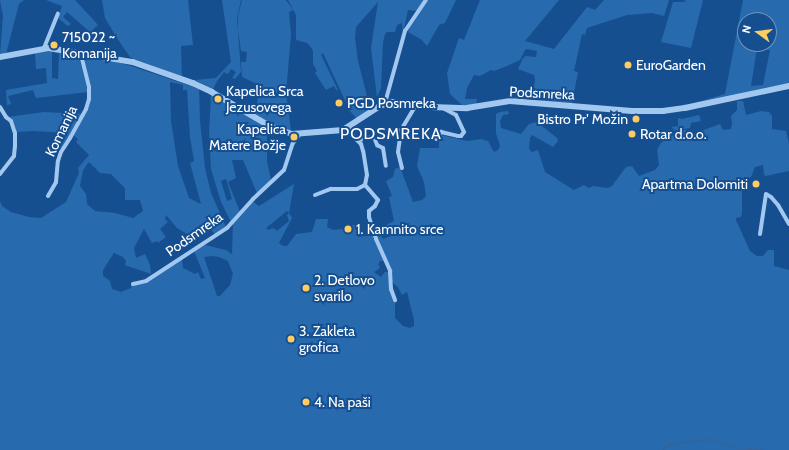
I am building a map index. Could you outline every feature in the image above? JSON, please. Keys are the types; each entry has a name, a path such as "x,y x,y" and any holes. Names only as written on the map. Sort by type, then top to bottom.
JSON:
{"street":[{"path":"0,57 44,48 58,48 105,56 138,64 193,83 231,102 279,130 300,134 331,132 349,127 385,103 405,31 426,0"},
{"path":"44,48 58,14"},
{"name":"Komanija","path":"48,196 56,182 58,161 61,152 86,109 89,99 89,87 81,56 82,52"},
{"name":"Podsmreka","path":"385,103 467,108 510,101 632,111 665,111 758,94 789,86"},
{"path":"402,168 398,152 401,130 416,105"},
{"path":"0,107 6,117 11,121 15,133 15,146 12,161 0,174"},
{"path":"436,139 441,132 458,136 464,132 456,115 441,107"},
{"path":"315,195 331,189 357,189 364,185 366,175 365,161 358,140 353,136 349,127"},
{"name":"Podsmreka","path":"133,284 146,281 227,228 253,199 284,170 293,143 300,134"},
{"path":"358,140 374,137 377,145 383,148 386,166"},
{"path":"364,185 378,200 375,206 369,210 369,217 376,239 390,271 391,289 395,300"},
{"path":"760,234 766,194 771,197 778,206 789,224"}],"shaded area":[{"path":"0,0 24,0 19,4 6,54 0,55 3,16"},
{"path":"46,0 75,0 98,25 90,32 67,12 63,17 71,24 68,26 58,18 62,6"},
{"path":"102,0 188,0 193,45 181,46 182,77 137,61 130,57 105,18"},
{"path":"222,0 241,0 237,18 241,72 235,79 232,78 236,72 231,69 228,74 224,72 213,89 195,80 216,78 231,62"},
{"path":"242,0 286,0 293,10 289,12 291,34 286,93 291,131 272,124 256,114 259,85 242,77 241,62 246,62 247,52 241,51 238,30 238,16"},
{"path":"288,0 424,0 417,11 408,10 403,34 402,23 397,25 395,32 387,32 385,34 383,42 381,88 377,97 371,48 378,2 356,27 355,38 358,61 370,108 357,119 350,111 323,53 321,55 338,90 336,90 334,86 326,90 315,73 317,71 313,64 313,51 311,47 307,43 296,40 296,15"},
{"path":"428,0 456,0 445,23 439,25 427,46 422,40 408,32 410,26"},
{"path":"480,0 559,0 525,41 554,49 587,7 595,10 604,0 669,0 664,16 652,13 627,15 587,28 585,35 582,34 574,71 578,72 572,103 541,102 543,92 534,88 534,75 518,69 523,58 526,56 536,57 537,51 527,49 520,60 494,71 491,70 480,76 474,75 467,88 465,99 477,99 476,105 462,105 450,94 447,73 459,38 464,40"},
{"path":"686,0 703,0 691,48 661,42 673,2 684,2"},
{"path":"743,0 789,0 789,84 687,105 725,94 737,31 737,52 756,52 751,86 763,85 770,52 777,52 777,12 741,12"},
{"path":"54,50 78,54 88,92 36,98 33,90 8,96 11,104 7,105 6,90 47,83 46,68 36,69 35,54 37,52","holes":["52,52 59,53 58,79 52,78"]},
{"path":"84,58 104,59 128,65 199,89 200,121 205,168 211,193 226,227 216,235 204,223 201,226 202,231 197,240 177,228 166,215 165,219 168,222 160,229 166,237 158,243 157,241 152,243 144,229 134,248 136,258 145,254 150,265 151,274 125,265 126,261 123,257 114,253 103,270 103,276 110,281 112,289 121,292 131,288 131,285 145,282 182,259 183,268 195,274 198,272 201,279 205,278 194,251 205,245 226,250 232,254 233,223 235,220 252,201 259,206 294,184 289,213 292,218 279,243 283,246 287,246 296,234 312,232 316,219 328,219 327,227 333,230 349,228 351,225 355,225 358,237 373,236 384,261 380,261 378,265 380,266 379,269 374,272 381,277 385,272 389,272 390,291 395,303 395,318 403,326 410,328 414,326 414,320 407,292 402,295 398,287 392,282 391,271 376,237 381,236 383,239 391,236 386,225 394,221 389,197 392,196 386,181 393,177 395,169 400,167 413,202 422,200 426,196 424,182 417,166 420,148 439,148 439,139 441,135 467,141 481,139 488,141 494,152 498,150 500,146 496,133 496,114 508,111 509,114 503,115 500,121 501,128 521,134 529,124 537,122 557,138 558,141 553,147 532,135 530,138 529,149 532,152 538,150 545,172 574,190 584,185 589,188 593,186 608,188 612,186 626,167 632,166 639,176 655,170 659,165 657,150 661,143 675,132 685,130 693,134 720,124 723,130 731,129 731,116 737,110 737,101 743,101 746,115 761,111 769,112 772,116 772,129 786,131 789,144 789,171 766,176 764,175 763,165 755,167 751,177 745,180 742,188 742,213 741,217 736,218 736,220 750,251 757,256 763,256 768,250 774,250 774,266 789,270 789,450 0,450 0,201 2,206 11,212 29,217 41,218 66,202 79,173 78,168 89,155 76,142 78,139 73,135 89,102 90,92","holes":["170,82 183,85 183,90 187,90 190,137 194,161 190,163 201,204 189,198 178,166 171,121","89,162 100,173 111,174 125,188 125,200 140,200 143,211 133,218 115,213 95,211 87,204 86,194 80,186 83,170","287,211 289,213 287,215 289,221 277,231 274,228 268,230 266,228","204,257 219,257 228,261 233,274 230,285 220,296 217,296"]},
{"path":"211,94 269,128 267,136 267,162 271,180 257,193 243,160 232,160 236,178 228,182 240,212 231,222 221,202 211,169 209,134","holes":["226,179 232,199 227,201 221,181"]},
{"path":"44,112 82,114 63,149 59,148 68,133 33,131 16,132 8,117"},
{"path":"699,115 701,121 691,123 690,128 672,131 672,127 678,126 678,118 682,119"}],"waterway":[{"path":"662,450 668,444 712,439 733,447 768,450"}],"place":[{"name":"715022 ~ Komanija","path":"54,45"},
{"name":"EuroGarden","path":"628,65"},
{"name":"Kapelica Srca Jezusovega","path":"218,99"},
{"name":"PGD Posmreka","path":"339,103"},
{"name":"Bistro Pr' Možin","path":"636,119"},
{"name":"Rotar d.o.o.","path":"632,134"},
{"name":"Kapelica Matere Božje","path":"294,137"},
{"name":"Apartma Dolomiti","path":"756,184"},
{"name":"1. Kamnito srce","path":"348,229"},
{"name":"2. Detlovo svarilo","path":"306,288"},
{"name":"3. Zakleta grofica","path":"291,339"},
{"name":"4. Na paši","path":"306,402"}],"district":[{"name":"PODSMREKA","path":"391,134"}]}
